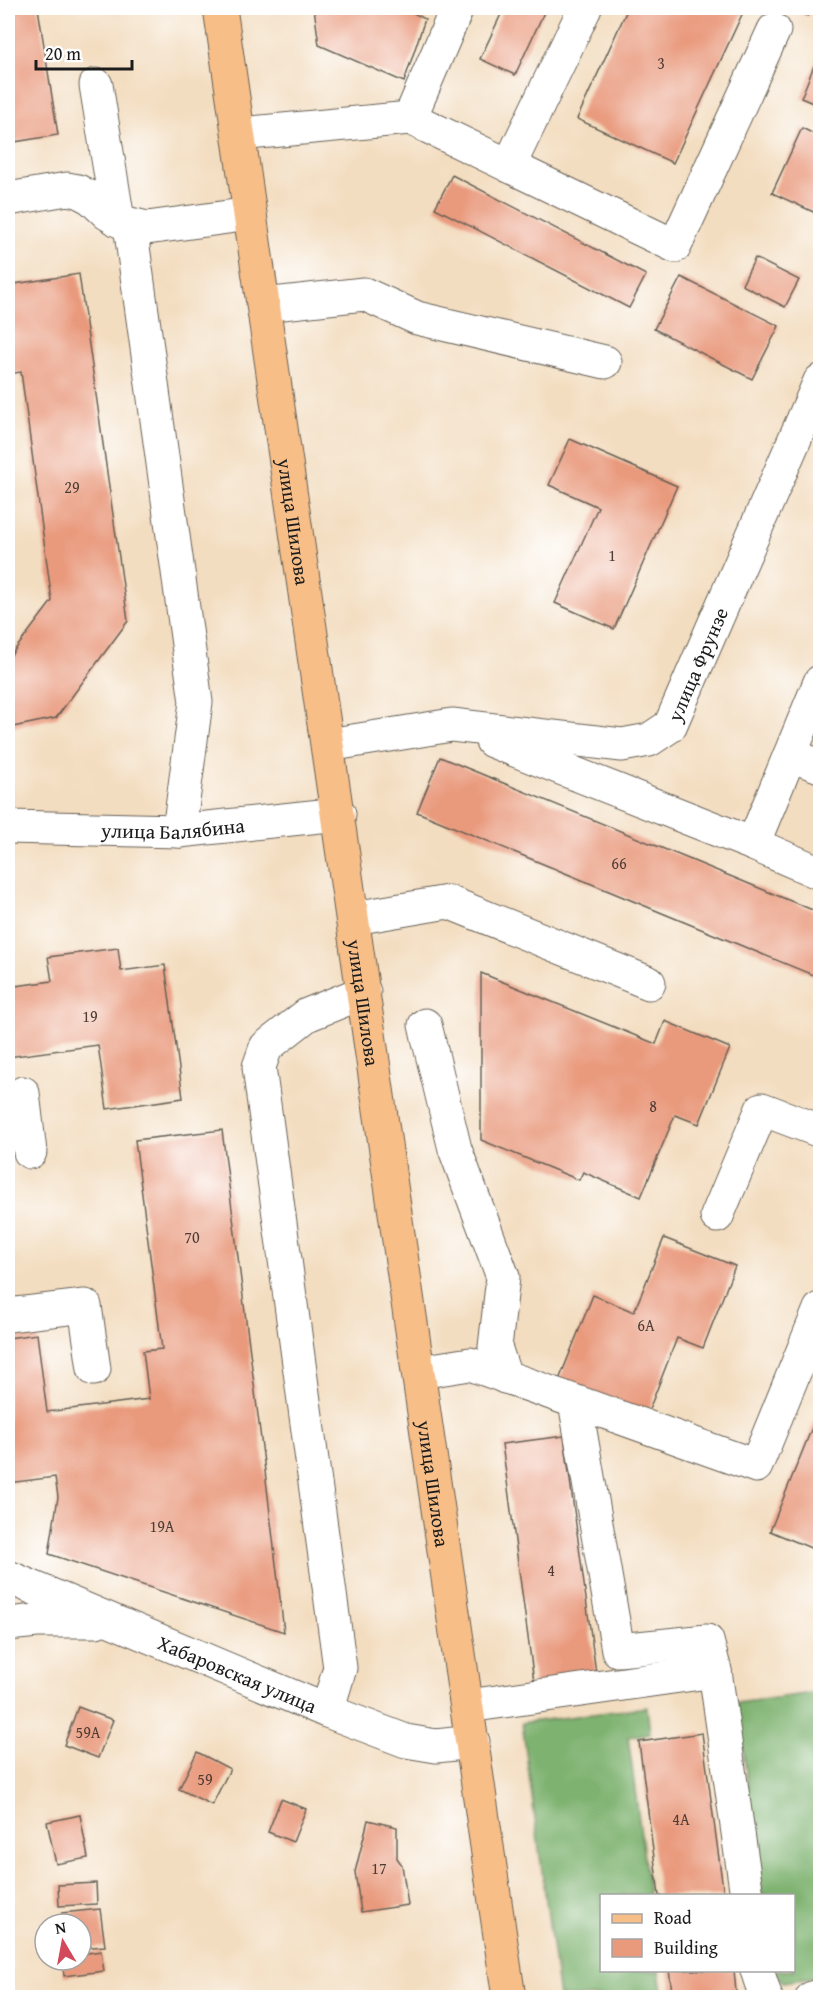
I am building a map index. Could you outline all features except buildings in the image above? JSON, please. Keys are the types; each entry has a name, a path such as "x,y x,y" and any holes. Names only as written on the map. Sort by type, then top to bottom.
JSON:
{"main road":[{"name":"улица Шилова","path":"220,8 339,814 509,1998"}],"street":[{"path":"410,117 458,8"},
{"path":"509,166 585,8"},
{"path":"239,134 410,117 675,246 774,30"},
{"path":"96,85 124,222 196,702 179,831"},
{"path":"8,199 68,189 78,191 92,198 124,222 147,228 250,214"},
{"path":"264,305 364,294 417,318 606,362"},
{"name":"улица Фрунзе","path":"328,745 452,725 622,745 649,740 670,726 820,381"},
{"path":"753,844 820,682"},
{"path":"452,725 753,844 820,873"},
{"path":"790,755 820,766"},
{"name":"улица Балябина","path":"8,827 179,831 339,814"},
{"path":"354,918 448,902 649,983"},
{"path":"327,1711 340,1668 259,1068 266,1047 307,1015 364,992"},
{"path":"425,1025 455,1149 503,1277 495,1347 505,1377"},
{"path":"23,1093 31,1152"},
{"path":"717,1216 762,1108 820,1131"},
{"path":"8,1315 85,1306 94,1369"},
{"path":"419,1371 470,1364 756,1466 820,1309"},
{"path":"575,1402 618,1650 707,1641 715,1671 747,1894"},
{"name":"Хабаровская улица","path":"8,1577 327,1711 406,1740 436,1746 473,1742"},
{"path":"8,1624 37,1621 112,1621"},
{"path":"468,1706 715,1671"},
{"path":"757,1972 766,1998"},
{"path":"812,1998 820,1996"}],"green space":[{"path":"820,1578 820,1664 814,1593"},
{"path":"820,1692 820,1977 783,1982 773,1972 795,1972 795,1894 762,1894 737,1703"},
{"path":"647,1707 650,1733 628,1737 649,1894 600,1894 600,1972 659,1972 663,1997 559,1997 522,1723"}]}
